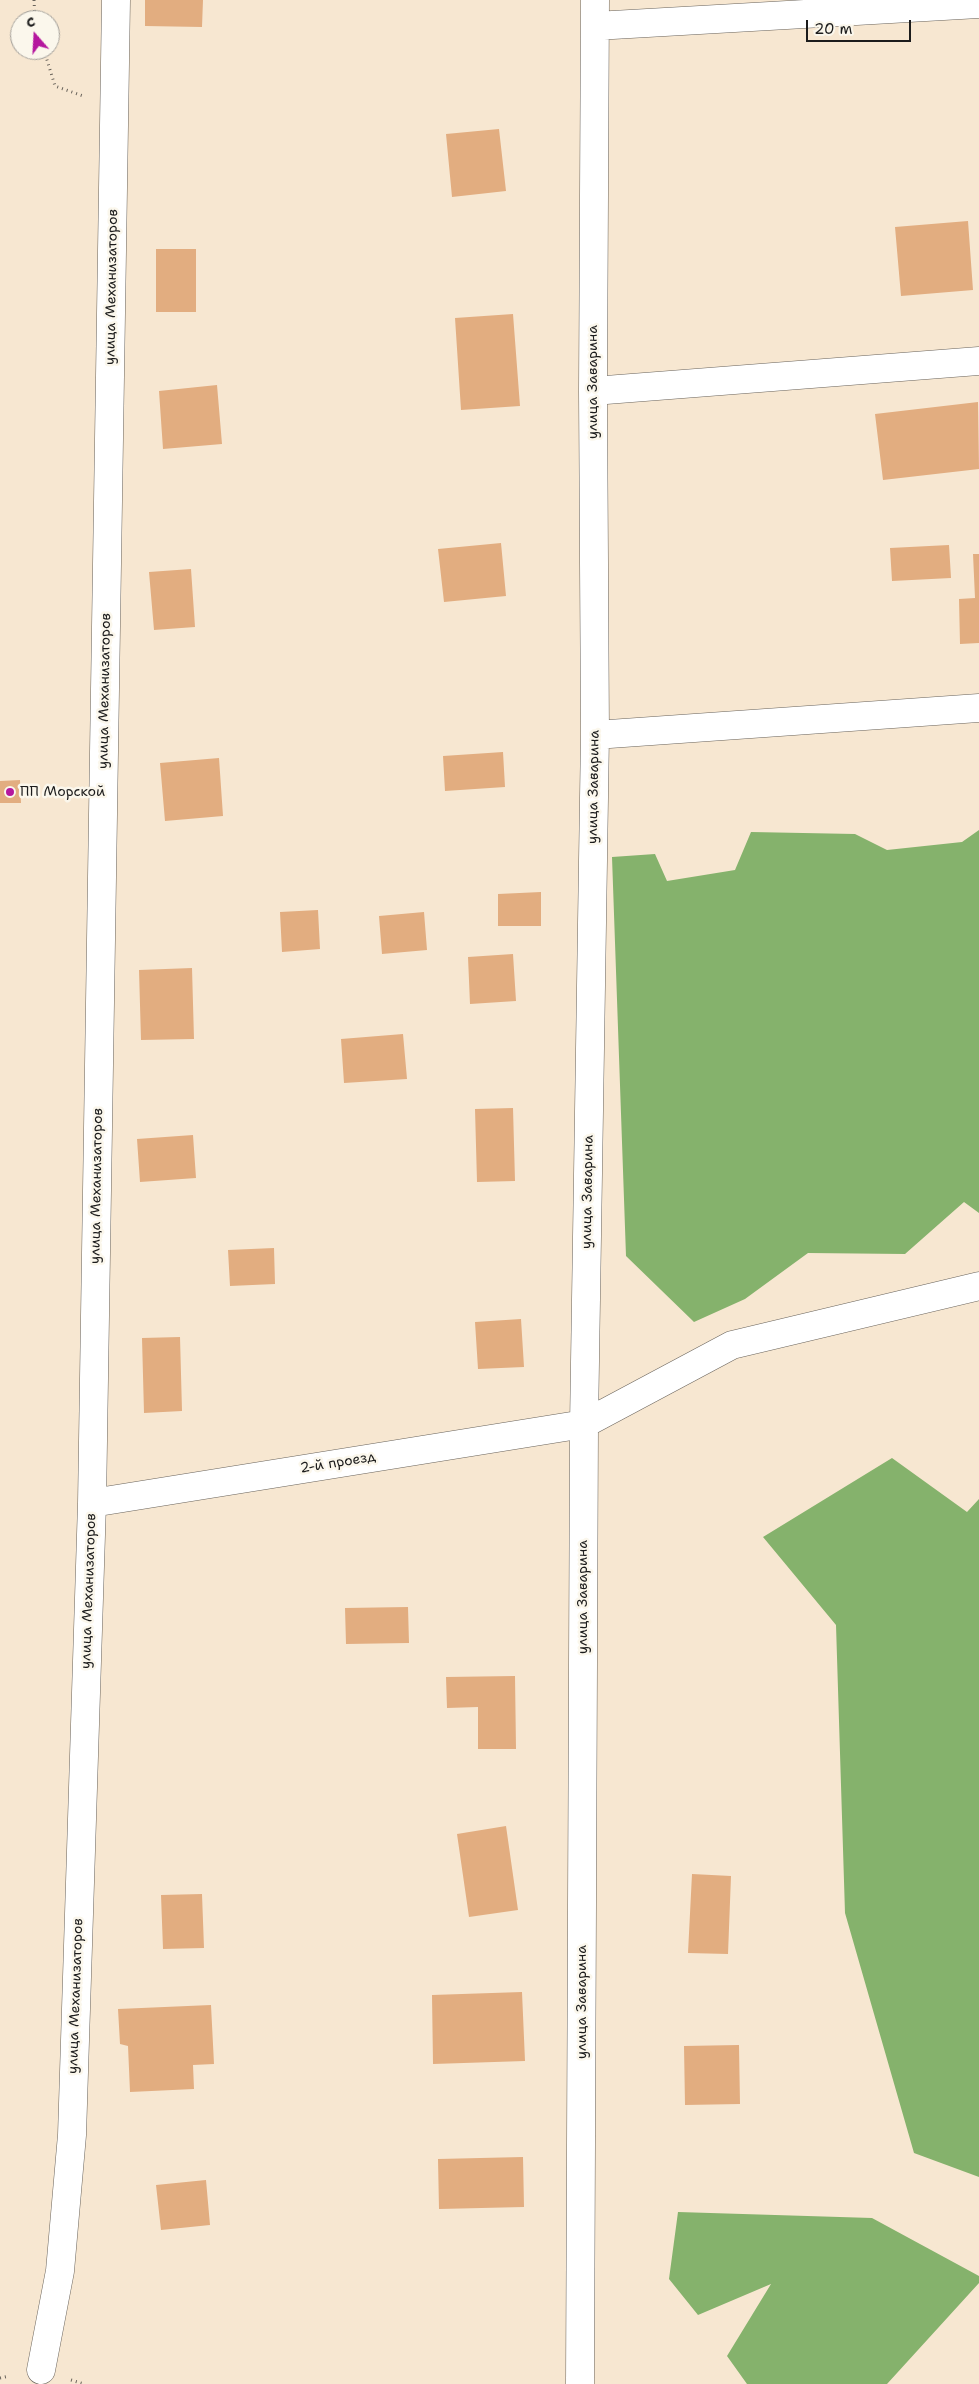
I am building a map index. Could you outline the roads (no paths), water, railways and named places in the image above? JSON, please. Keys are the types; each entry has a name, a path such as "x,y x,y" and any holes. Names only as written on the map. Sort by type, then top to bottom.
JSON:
{"street":[{"name":"улица Механизаторов","path":"41,2370 60,2271 72,2135 92,1502 116,0"},
{"path":"595,13 979,4"},
{"name":"улица Заварина","path":"580,2384 584,1424 595,735 592,391 595,13"},
{"path":"592,391 979,361"},
{"path":"595,735 979,708"},
{"name":"2-й проезд","path":"92,1502 584,1424 732,1345 979,1286"}],"place":[{"name":"ПП Морской","path":"10,792"}]}
